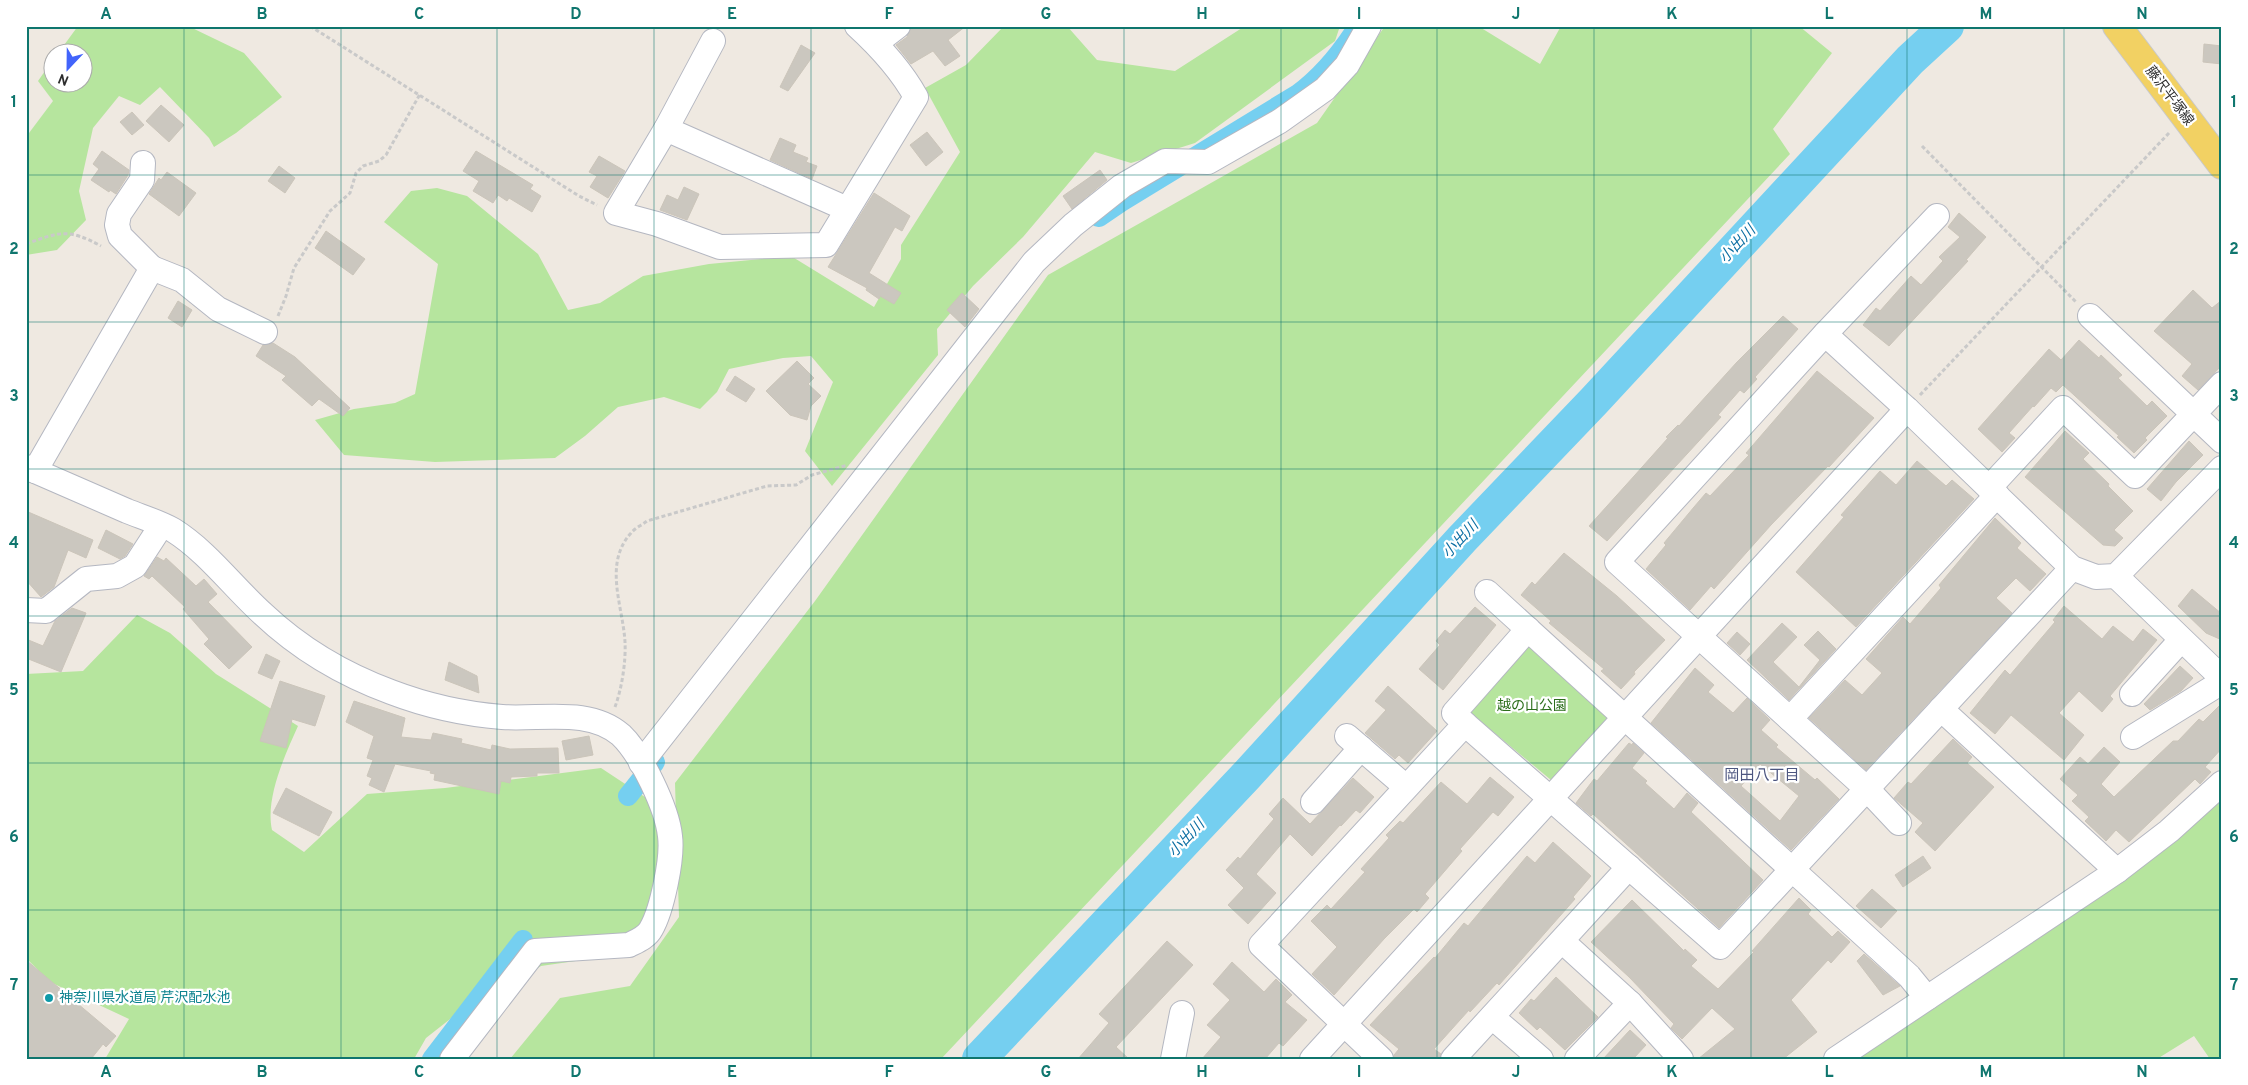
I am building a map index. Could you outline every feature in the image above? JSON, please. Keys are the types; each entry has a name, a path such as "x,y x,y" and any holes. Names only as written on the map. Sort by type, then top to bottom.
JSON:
{"main road":[{"name":"藤沢平塚線","path":"2117,26 2222,165"}],"street":[{"path":"713,41 666,129 616,213 657,224 720,247 826,245 916,97 907,80 876,42 857,26"},
{"path":"876,42 898,26"},
{"path":"645,770 880,456 1034,262 1073,225 1122,186 1165,161 1208,162 1280,121 1324,89 1347,65 1369,26"},
{"path":"666,129 847,209"},
{"path":"143,164 142,180 119,214 117,226 120,236 150,273 182,280 218,309 265,332"},
{"path":"1899,823 1867,789 1617,562 1825,334 1937,216"},
{"path":"150,273 31,469 172,530 201,552 264,616 301,644 343,671 392,692 446,708 501,717 585,718 607,725 622,736 645,770 661,801 670,836 669,862 662,895 650,930 640,940 629,945 535,950 452,1059"},
{"path":"2090,316 2222,441"},
{"path":"1825,334 1907,409 2072,568 2096,577 2116,576 2222,468"},
{"path":"1790,719 1993,492 2063,408 2135,476 2222,384"},
{"path":"1312,1059 1907,409"},
{"path":"26,610 46,611 86,579 117,576 135,566 162,526"},
{"path":"1528,629 1454,713 1720,947 2072,568"},
{"path":"2116,576 2222,680 2133,737"},
{"path":"1487,592 1909,976 1927,998"},
{"path":"2132,694 2181,640"},
{"path":"1941,709 2118,872"},
{"path":"1381,1059 1261,946 1465,724"},
{"path":"1313,802 1354,742 1406,787"},
{"path":"1836,1059 2118,872 2169,831 2222,783"},
{"path":"1454,1059 1629,867"},
{"path":"1562,941 1630,1003 1681,1059"},
{"path":"1577,1059 1630,1003"},
{"path":"1173,1059 1182,1013"},
{"path":"1492,1017 1541,1059"}],"path":[{"path":"310,26 579,196 616,213"},
{"path":"265,332 279,313 294,268 330,211 350,193 356,173 363,166 378,161 386,155 420,94"},
{"path":"1907,409 2185,116"},
{"path":"1922,146 2090,316"},
{"path":"26,244 47,235 70,233 90,240 105,249"},
{"path":"607,725 617,702 623,670 625,642 616,568 622,549 631,532 647,522 767,486 796,485 812,475 880,456"}],"green space":[{"path":"78,26 188,26 244,53 282,97 236,133 214,147 209,138 160,87 140,105 119,96 93,128 79,191 86,220 57,250 26,255 26,131 29,133 53,101 46,92 92,92 92,42 66,42"},
{"path":"1004,26 1067,26 1097,60 1175,71 1245,26 1340,26 1335,41 1195,143 1131,163 1095,152 1023,237 973,286 937,329 938,355 832,486 805,451 833,382 811,356 783,358 729,369 717,392 700,409 664,397 618,407 585,436 555,458 435,462 344,455 315,420 354,409 395,403 415,394 438,264 384,222 411,191 437,188 467,196 538,254 568,310 600,303 643,276 709,264 791,256 874,307 901,259 901,245 960,152 925,88 966,65"},
{"path":"1385,26 1478,26 1540,64 1561,26 1799,26 1832,53 1773,129 1790,154 941,1059 510,1059 560,998 630,986 679,917 675,783 815,601 1048,275 1317,123"},
{"path":"42,75 42,86 38,81"},
{"path":"137,615 170,633 216,674 298,726 278,777 271,804 271,818 272,830 304,852 367,794 445,788 601,768 657,805 661,857 646,920 624,954 541,966 478,1006 454,1016 426,1038 414,1059 105,1059 129,1019 50,982 26,958 26,674 83,671"},
{"name":"越の山公園","path":"1527,642 1612,717 1551,780 1467,710"},
{"path":"2222,793 2222,1059 2210,1059 2194,1036 2157,1059 1848,1059"}],"building":[{"path":"911,26 966,26 948,40 960,56 945,66 933,51 911,64 896,45 907,37"},
{"path":"2204,44 2222,46 2222,64 2203,62"},
{"path":"801,45 815,53 788,91 780,87"},
{"path":"161,105 184,125 169,142 146,121"},
{"path":"132,112 144,125 132,135 120,122"},
{"path":"927,132 943,152 926,166 910,145"},
{"path":"780,138 796,145 793,152 808,158 806,162 817,166 812,179 770,160"},
{"path":"102,151 129,170 128,175 116,194 110,190 109,192 91,180 99,169 93,164"},
{"path":"476,151 533,185 530,189 541,196 532,212 509,198 507,201 498,195 493,203 473,191 479,181 463,171"},
{"path":"599,156 625,171 608,198 590,187 597,176 589,172"},
{"path":"279,166 295,178 285,193 268,181"},
{"path":"1100,170 1107,180 1072,209 1063,196"},
{"path":"167,172 196,193 179,216 149,194 159,178 161,180"},
{"path":"684,187 699,194 687,220 660,210 667,195 678,200"},
{"path":"874,193 910,216 902,231 895,227 869,273 901,293 894,304 880,296 879,299 866,290 867,288 828,267"},
{"path":"1959,213 1986,237 1966,260 1968,261 1889,346 1863,325 1876,308 1880,311 1911,276 1921,285 1943,261 1939,257 1960,237 1948,227"},
{"path":"326,231 365,259 353,275 315,248"},
{"path":"2193,290 2212,308 2222,300 2222,365 2198,390 2182,376 2192,364 2154,331"},
{"path":"962,293 979,309 965,327 947,310"},
{"path":"178,301 192,310 182,327 168,318"},
{"path":"1783,316 1798,329 1755,377 1757,379 1744,393 1740,390 1718,415 1721,417 1607,541 1589,526 1668,438 1666,437 1679,426 1737,362"},
{"path":"2079,340 2099,358 2101,355 2122,375 2118,378 2147,406 2152,401 2167,416 2145,438 2147,440 2134,453 2117,437 2119,436 2063,385 2056,392 2051,388 2033,406 2009,433 2015,438 2002,452 1978,429 2049,349 2061,360"},
{"path":"273,343 295,357 350,408 343,416 319,399 312,406 282,380 286,376 256,356 263,345"},
{"path":"797,361 814,378 808,384 821,396 811,406 807,420 790,415 766,391"},
{"path":"1817,371 1874,418 1829,467 1771,525 1714,589 1711,586 1690,610 1646,569 1666,545 1664,543 1706,493 1710,496 1749,455 1746,453"},
{"path":"735,376 755,389 746,402 726,390"},
{"path":"2065,431 2089,453 2083,459 2133,511 2114,530 2123,538 2115,546 2103,545 2025,477"},
{"path":"2189,441 2203,455 2176,482 2161,501 2147,489"},
{"path":"1917,461 1946,486 1952,480 1974,499 1856,627 1796,572 1844,517 1841,515 1880,471 1896,485"},
{"path":"26,511 93,540 86,558 68,550 54,587 41,597 26,580"},
{"path":"1995,518 2021,543 2017,548 2046,574 2030,591 2016,578 1996,598 2012,613 1866,770 1809,718 1845,680 1862,695 1882,673 1866,659 1903,617 1910,624 1941,588 1939,585"},
{"path":"106,530 133,544 125,556 120,559 98,548"},
{"path":"1564,553 1617,596 1665,640 1634,672 1635,674 1621,689 1601,671 1604,669 1549,623 1551,621 1521,595 1532,582 1535,585"},
{"path":"157,557 164,561 166,558 196,586 204,579 217,594 208,602 252,647 229,669 204,644 209,639 183,609 185,607 152,576 149,579 144,576"},
{"path":"2192,589 2222,614 2222,640 2206,633 2178,606"},
{"path":"2064,606 2102,639 2113,626 2133,642 2143,629 2157,640 2110,696 2113,699 2102,712 2079,691 2059,713 2084,735 2064,760 2011,715 1995,734 1970,713 2005,670 2010,675 2055,622 2053,620"},
{"path":"1475,607 1496,625 1443,690 1419,669 1440,645 1436,641 1445,630 1450,634"},
{"path":"72,608 86,613 61,672 26,658 26,639 43,646 55,621"},
{"path":"1782,623 1797,637 1773,662 1799,687 1820,660 1804,645 1818,631 1836,649 1789,700 1747,660"},
{"path":"1737,632 1750,644 1740,655 1727,643"},
{"path":"266,654 280,661 272,679 258,673"},
{"path":"449,662 477,676 479,693 445,680"},
{"path":"2180,666 2193,678 2181,691 2150,710 2144,704"},
{"path":"1695,668 1714,685 1708,692 1733,713 1747,698 1770,720 1761,730 1778,745 1776,747 1815,780 1817,778 1839,799 1791,850 1651,723","holes":["1760,764 1799,796 1780,821 1741,786"]},
{"path":"280,681 325,696 315,726 292,719 286,748 260,741"},
{"path":"1388,686 1437,731 1408,763 1399,755 1395,759 1365,733 1386,710 1375,701"},
{"path":"354,701 405,718 401,737 431,740 433,733 462,739 461,743 491,750 492,745 510,749 558,748 559,773 537,773 537,776 511,777 510,783 501,781 499,794 434,780 435,774 430,773 431,771 395,764 384,792 369,785 372,778 367,776 373,760 367,758 374,736 346,722"},
{"path":"2222,703 2222,748 2205,767 2211,772 2200,784 2195,779 2129,842 2116,830 2106,841 2085,821 2089,817 2072,801 2078,795 2060,779 2080,757 2088,764 2104,747 2120,762 2101,784 2114,797 2173,741 2178,741 2199,719 2203,722"},
{"path":"589,736 593,755 566,760 562,741"},
{"path":"1953,739 1972,757 1967,763 1994,787 1935,851 1915,832 1923,823 1894,798 1908,782 1911,784"},
{"path":"1629,743 1632,745 1633,743 1644,753 1632,768 1647,781 1645,783 1674,809 1687,793 1698,803 1691,812 1763,880 1719,928 1593,814 1591,816 1576,803 1594,779 1597,781"},
{"path":"1490,777 1514,797 1498,816 1493,812 1460,849 1462,851 1425,894 1429,898 1417,912 1414,909 1384,939 1334,995 1312,974 1337,947 1311,921 1327,905 1331,909 1365,872 1361,869 1389,838 1386,835 1400,821 1403,823 1441,782 1467,804"},
{"path":"1353,778 1374,797 1360,813 1356,810 1340,825 1312,856 1290,834 1256,874 1276,893 1248,924 1228,905 1244,888 1226,870 1238,857 1240,859 1274,819 1269,814 1283,798 1310,824"},
{"path":"286,788 332,812 319,836 273,813"},
{"path":"1553,842 1591,876 1573,897 1575,899 1499,985 1497,983 1470,1012 1469,1010 1434,1049 1441,1054 1440,1059 1394,1059 1394,1055 1399,1049 1370,1025 1435,958 1464,923 1468,926 1527,856 1535,863"},
{"path":"1923,856 1931,868 1903,887 1895,875"},
{"path":"1872,889 1897,911 1881,928 1856,906"},
{"path":"1799,898 1811,910 1808,914 1832,937 1838,931 1850,942 1831,963 1828,960 1791,1000 1817,1032 1783,1059 1698,1059 1735,1029 1712,1008 1682,1039 1671,1028 1674,1024 1629,977 1591,942 1632,900 1684,951 1685,949 1697,960 1691,966 1718,989 1754,952 1752,951"},
{"path":"1167,941 1193,965 1116,1047 1129,1059 1078,1059 1109,1023 1099,1014"},
{"path":"1864,954 1900,986 1883,995 1857,961"},
{"name":"神奈川県水道局 芹沢配水池","path":"26,960 116,1036 106,1047 103,1044 91,1059 26,1059"},
{"path":"1232,962 1264,992 1276,979 1292,995 1285,1002 1307,1020 1283,1046 1279,1043 1265,1059 1202,1059 1221,1037 1207,1025 1230,1000 1213,984"},
{"path":"1556,977 1598,1017 1565,1050 1540,1027 1537,1030 1519,1013 1531,999 1534,1001"},
{"path":"1630,1030 1646,1045 1633,1059 1603,1059"}],"waterway":[{"name":"小出川","path":"979,1059 1246,776 1462,539 1594,401 1910,60 1947,26"},
{"path":"1099,217 1298,94 1328,67 1353,34"},
{"path":"628,796 655,762"},
{"path":"432,1059 523,940"}],"place":[{"name":"神奈川県水道局 芹沢配水池","path":"49,998"}],"district":[{"name":"岡田八丁目","path":"1762,776"}]}
